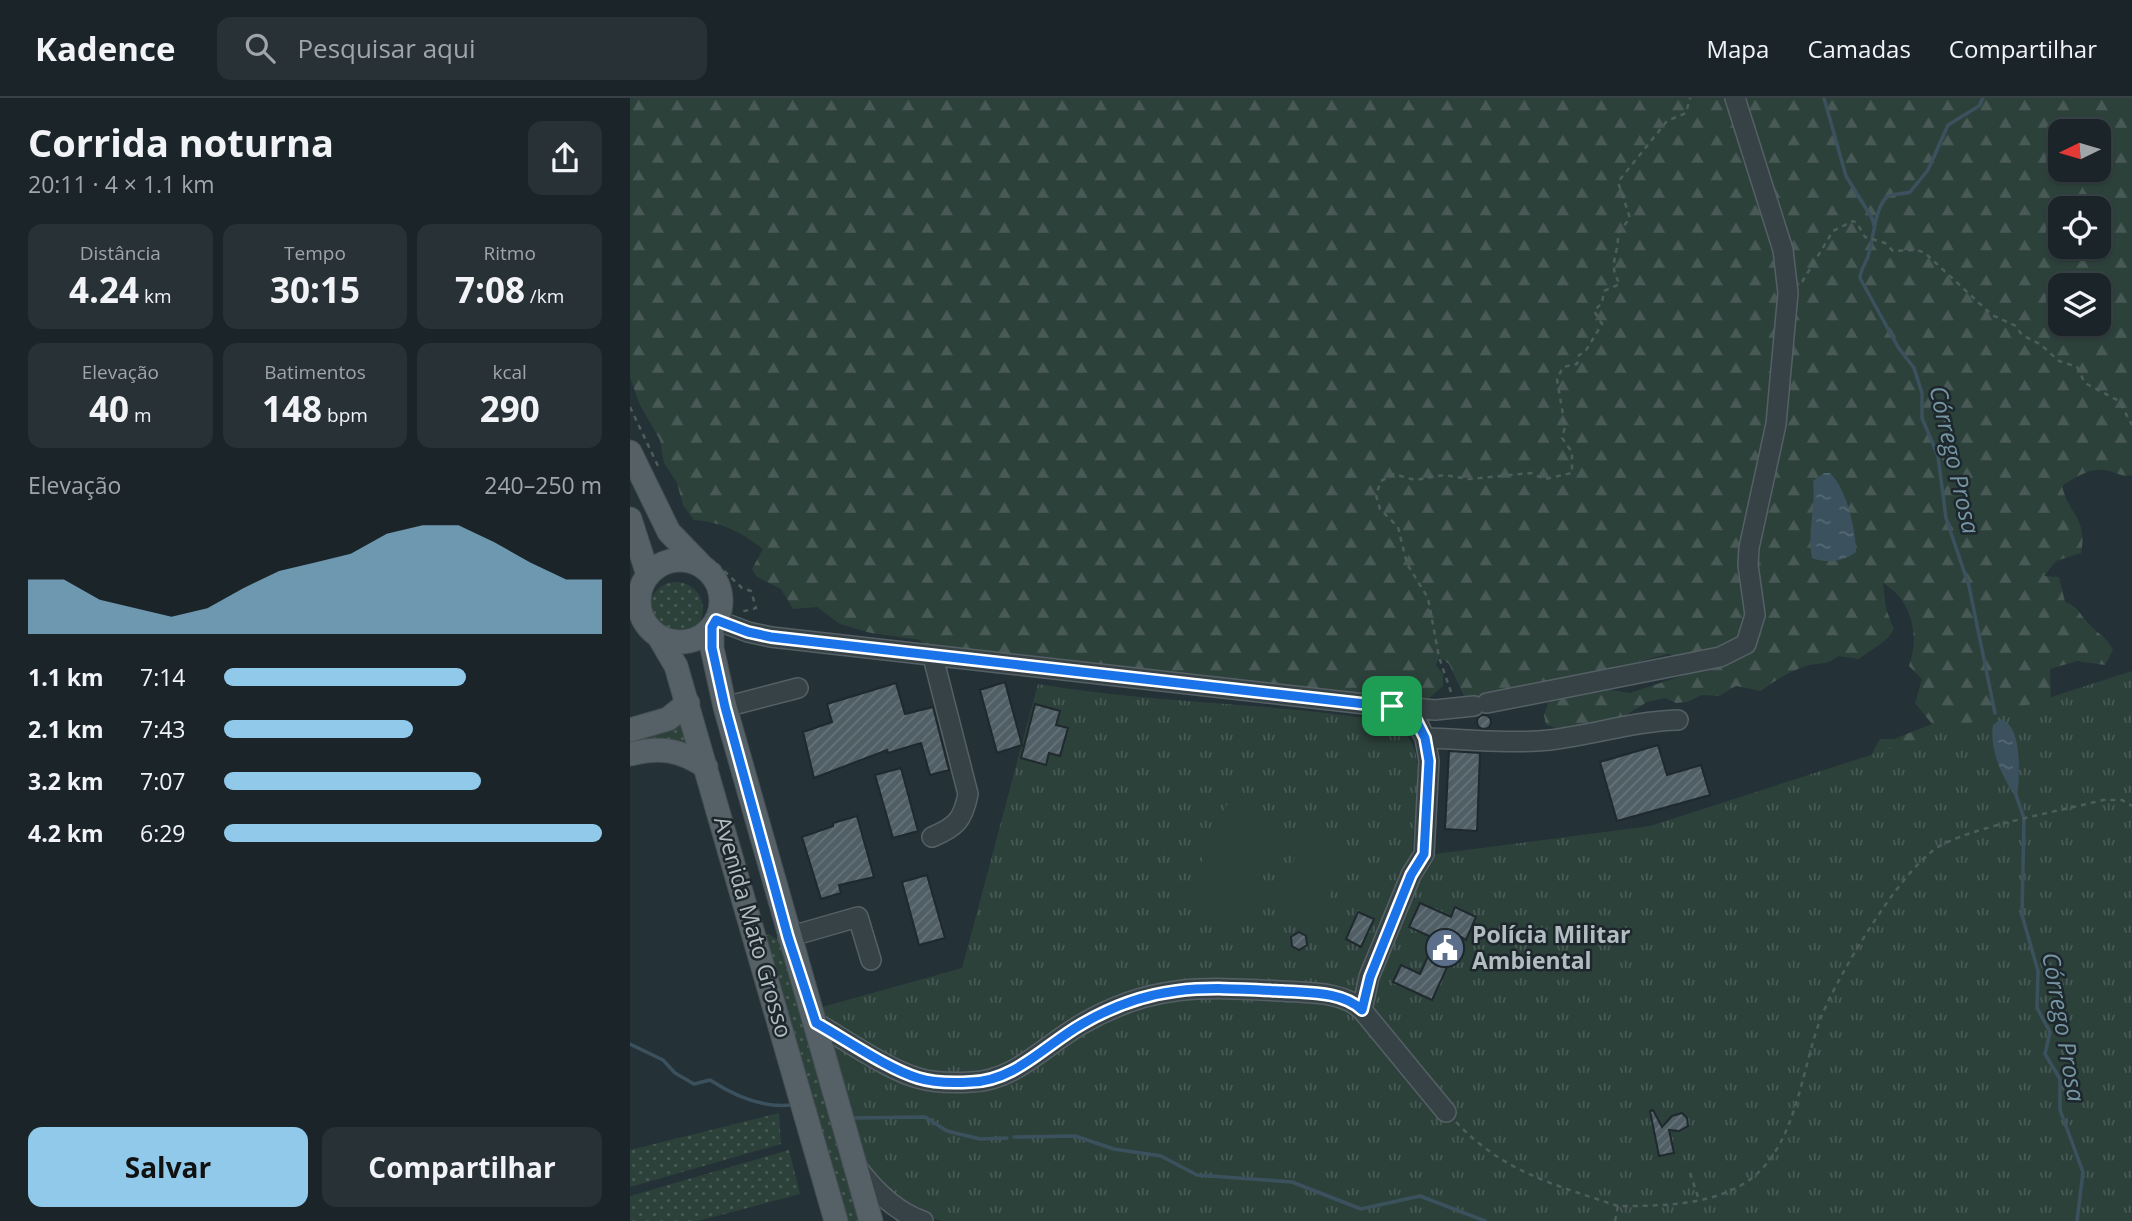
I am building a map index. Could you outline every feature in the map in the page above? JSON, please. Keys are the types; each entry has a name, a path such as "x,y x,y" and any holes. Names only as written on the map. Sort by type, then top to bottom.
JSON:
{"main road":[{"path":"630,452 669,532 706,562 721,596 721,621 693,640 681,642 659,637 650,630 635,611 640,581 630,519"},
{"path":"640,581 668,561 706,562"},
{"name":"Avenida Mato Grosso","path":"721,621 712,648 725,707 785,927 816,1023 871,1221"},
{"name":"Avenida Mato Grosso","path":"659,637 676,666 688,703 836,1221"},
{"path":"630,730 668,719 688,703"},
{"path":"630,754 663,749 682,752 706,766"},
{"path":"753,926 785,927"}],"street":[{"path":"721,621 748,632 771,637 1392,706 1472,706 1720,657 1746,644 1755,615 1748,565 1749,548 1776,424 1788,293 1783,250 1735,98"},
{"path":"932,837 954,828 964,816 968,794 933,657"},
{"path":"725,707 798,688"},
{"path":"1362,1010 1370,977 1411,875 1424,854 1429,761 1425,738 1416,720 1392,706"},
{"path":"1425,738 1545,740 1591,735 1656,721 1678,720"},
{"path":"785,927 858,917 870,960"},
{"path":"816,1023 917,1078 972,1082 1009,1074 1082,1024 1139,999 1172,989 1205,987 1310,993 1353,1001 1446,1112"},
{"path":"853,1163 875,1191 902,1212 923,1221"}],"path":[{"path":"1472,706 1448,677 1439,656 1428,598 1407,564 1398,527 1380,509 1377,487 1381,481 1394,474 1415,480 1444,475 1469,479 1531,473 1545,479 1572,473 1572,452 1562,438 1566,427 1557,379 1563,367 1577,364 1578,355 1585,352 1602,324 1594,311 1602,303 1604,291 1619,284 1612,274 1612,264 1619,249 1618,233 1630,218 1618,182 1667,121 1686,113 1690,98"},
{"path":"1788,293 1806,278 1833,231 1853,221 1860,225 1865,237 1880,242 1893,251 1917,250 1925,253 1992,315 2016,326 2022,335 2040,344 2059,361 2077,367 2085,383 2119,401 2132,425"},
{"path":"630,407 659,468"},
{"path":"706,562 742,588 751,591 756,608 721,621"},
{"path":"1446,1112 1474,1141 1505,1164 1544,1182 1618,1206 1666,1206 1700,1201 1737,1188 1771,1157 1789,1124 1812,1042 1833,993 1890,901 1922,861 1936,849 1966,835 2103,800 2122,800 2132,806"},
{"path":"1690,1173 1700,1201"},
{"path":"1615,1221 1618,1206"}],"green space":[{"path":"630,98 2132,98 2132,475 2125,476 2104,470 2093,471 2062,486 2082,532 2081,553 2056,561 2044,576 2059,577 2065,602 2076,609 2113,650 2105,665 2077,661 2050,669 2051,709 1868,761 1880,739 1894,739 1932,724 1915,703 1922,679 1909,666 1914,642 1911,619 1901,599 1883,583 1886,609 1894,629 1883,642 1859,659 1838,656 1826,663 1806,666 1761,691 1736,686 1719,696 1702,695 1687,702 1676,703 1665,698 1647,702 1618,720 1563,730 1546,725 1544,715 1548,703 1559,695 1598,688 1630,693 1715,665 1668,654 1492,699 1464,696 1449,664 1439,657 1436,665 1443,674 1443,686 1427,700 1417,698 1392,704 934,655 920,640 871,633 840,624 817,607 793,609 781,589 757,577 752,569 763,549 731,529 694,520 683,505 677,483 664,463 660,440 639,403 630,377"},
{"path":"676,582 695,590 703,609 695,628 676,636 657,628 649,609 657,590"},
{"path":"2132,671 2132,1221 941,1221 920,1214 867,1173 815,1009 962,968 1038,684 1126,696 1303,710 1391,722 1405,733 1414,747 1418,764 1412,857 1650,826"},
{"path":"684,710 697,751 630,748 630,739"},
{"path":"1229,800 1285,826 1241,924 1185,899"},
{"path":"1305,835 1348,854 1316,926 1273,906"},
{"path":"769,934 779,941 861,1221 840,1221 765,936"},
{"path":"779,1113 781,1144 630,1187 630,1150"},
{"path":"789,1150 800,1194 698,1221 630,1221 630,1196"}],"water":[{"path":"1824,473 1830,473 1841,489 1854,532 1856,552 1835,561 1812,558 1810,539 1813,481"},
{"path":"2001,719 2008,724 2017,743 2017,799 2002,773 1993,745 1993,725"}],"building":[{"path":"1005,682 1022,745 997,753 980,690"},
{"path":"896,683 905,714 933,707 949,770 930,775 921,743 888,753 887,750 814,778 803,732 832,722 827,704"},
{"path":"1035,704 1060,711 1056,725 1068,728 1060,756 1049,753 1046,765 1021,758"},
{"path":"1481,715 1487,715 1491,722 1487,729 1481,729 1477,725 1477,719"},
{"path":"1658,745 1667,775 1701,765 1710,795 1617,821 1600,762"},
{"path":"1449,751 1480,753 1477,831 1445,829"},
{"path":"901,768 918,831 893,838 875,775"},
{"path":"857,816 874,877 839,885 841,893 821,899 802,837"},
{"path":"927,875 945,938 919,945 902,882"},
{"name":"Polícia Militar Ambiental","path":"1420,903 1451,917 1455,907 1476,917 1466,940 1461,937 1432,1000 1393,982 1401,965 1420,974 1436,939 1409,927"},
{"path":"1358,912 1374,919 1361,947 1346,939"},
{"path":"1299,932 1306,936 1307,945 1299,950 1292,946 1291,937"},
{"path":"1653,1110 1662,1127 1672,1116 1682,1113 1687,1118 1688,1126 1679,1131 1669,1130 1674,1153 1659,1156 1650,1111"}],"waterway":[{"path":"1824,98 1846,176 1874,225"},
{"name":"Córrego Prosa","path":"1983,98 1979,106 1948,125 1928,170 1910,192 1886,197 1878,212 1860,278 1898,347 1914,368 1922,393 1922,418 1938,456 1946,518 1969,586 1995,713"},
{"name":"Córrego Prosa","path":"2016,795 2024,818 2022,915 2038,971 2037,1008 2050,1032 2045,1054 2060,1079 2060,1110 2083,1172 2077,1221"},
{"path":"630,1044 663,1060 675,1073 694,1084 710,1080 749,1099 791,1105"},
{"path":"853,1118 925,1117 947,1131 980,1139 1007,1138"},
{"path":"1014,1137 1075,1136 1114,1149 1161,1156 1197,1175 1292,1182 1361,1209 1420,1196 1485,1221"}],"place":[{"name":"Polícia Militar Ambiental","path":"1445,948"}],"route":[{"path":"716,620 771,637 1392,706 1401,708 1416,720 1425,738 1429,761 1424,854 1411,875 1370,977 1362,1010 1353,1001 1310,993 1205,987 1172,989 1139,999 1082,1024 1009,1074 996,1079 972,1082 925,1080 909,1075 816,1023 788,937 725,707 712,648 712,627 716,620"}]}
